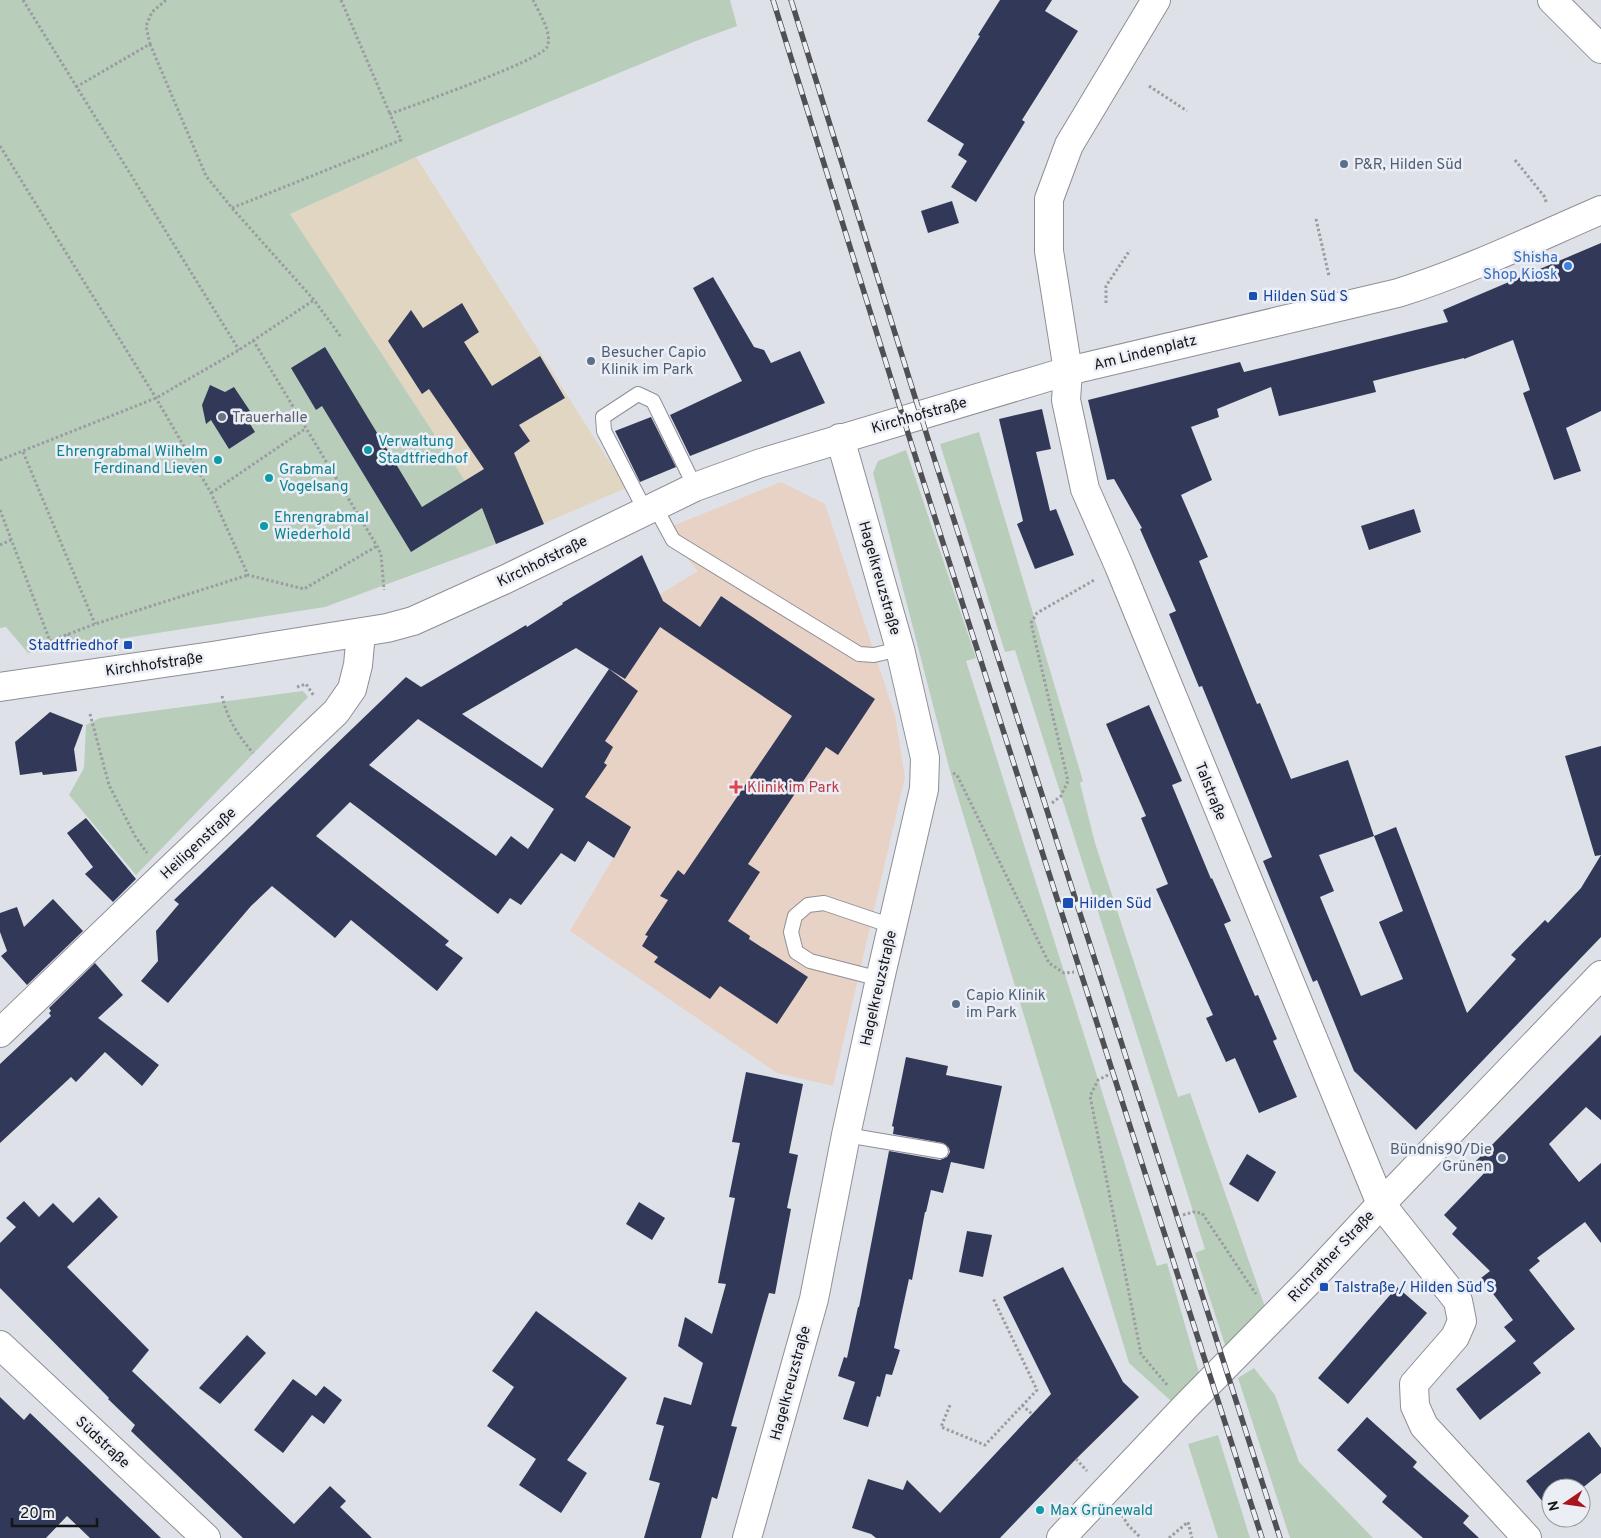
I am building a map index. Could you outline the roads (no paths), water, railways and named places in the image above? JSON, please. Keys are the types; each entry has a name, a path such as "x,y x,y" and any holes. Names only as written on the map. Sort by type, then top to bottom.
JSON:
{"street":[{"path":"1068,371 1049,251 1049,199 1069,145 1156,0"},
{"path":"1552,0 1601,49"},
{"name":"Am Lindenplatz","path":"1068,371 1398,293 1461,270 1601,210"},
{"name":"Talstraße","path":"1068,371 1066,400 1086,489 1381,1204 1458,1301 1462,1321 1455,1336 1414,1384 1415,1406 1424,1426 1527,1538"},
{"name":"Kirchhofstraße","path":"0,686 361,633 413,621 506,579 695,487 761,463 840,438 1068,371"},
{"name":"Hagelkreuzstraße","path":"747,1538 814,1299 846,1135 924,789 926,758 900,649 840,438"},
{"name":"Heiligenstraße","path":"0,1033 336,712 352,689 358,665 361,633"},
{"name":"Richrather Straße","path":"1061,1538 1601,975"},
{"name":"Südstraße","path":"0,1345 206,1538"}],"lane":[{"path":"695,487 653,401 638,394 603,417 604,431 650,508 673,540 859,654 874,655 900,649"},
{"path":"880,979 810,962 796,952 791,932 795,916 808,905 824,903 892,926"},
{"path":"846,1135 941,1150"}],"railway":[{"path":"773,0 912,446 1262,1538"},
{"path":"791,0 929,442 1280,1538"}],"place":[{"name":"P&R, Hilden Süd","path":"1344,164"},
{"name":"Shisha Shop Kiosk","path":"1568,266"},
{"name":"Hilden Süd S","path":"1253,296"},
{"name":"Besucher Capio Klinik im Park","path":"591,361"},
{"name":"Trauerhalle","path":"222,417"},
{"name":"Verwaltung Stadtfriedhof","path":"368,450"},
{"name":"Ehrengrabmal Wilhelm Ferdinand Lieven","path":"218,460"},
{"name":"Grabmal Vogelsang","path":"269,478"},
{"name":"Ehrengrabmal Wiederhold","path":"264,526"},
{"name":"Stadtfriedhof","path":"128,645"},
{"name":"Klinik im Park","path":"736,787"},
{"name":"Hilden Süd","path":"1068,903"},
{"name":"Capio Klinik im Park","path":"956,1004"},
{"name":"Bündnis90/Die Grünen","path":"1502,1158"},
{"name":"Talstraße / Hilden Süd S","path":"1324,1287"},
{"name":"Max Grünewald","path":"1040,1510"}]}
